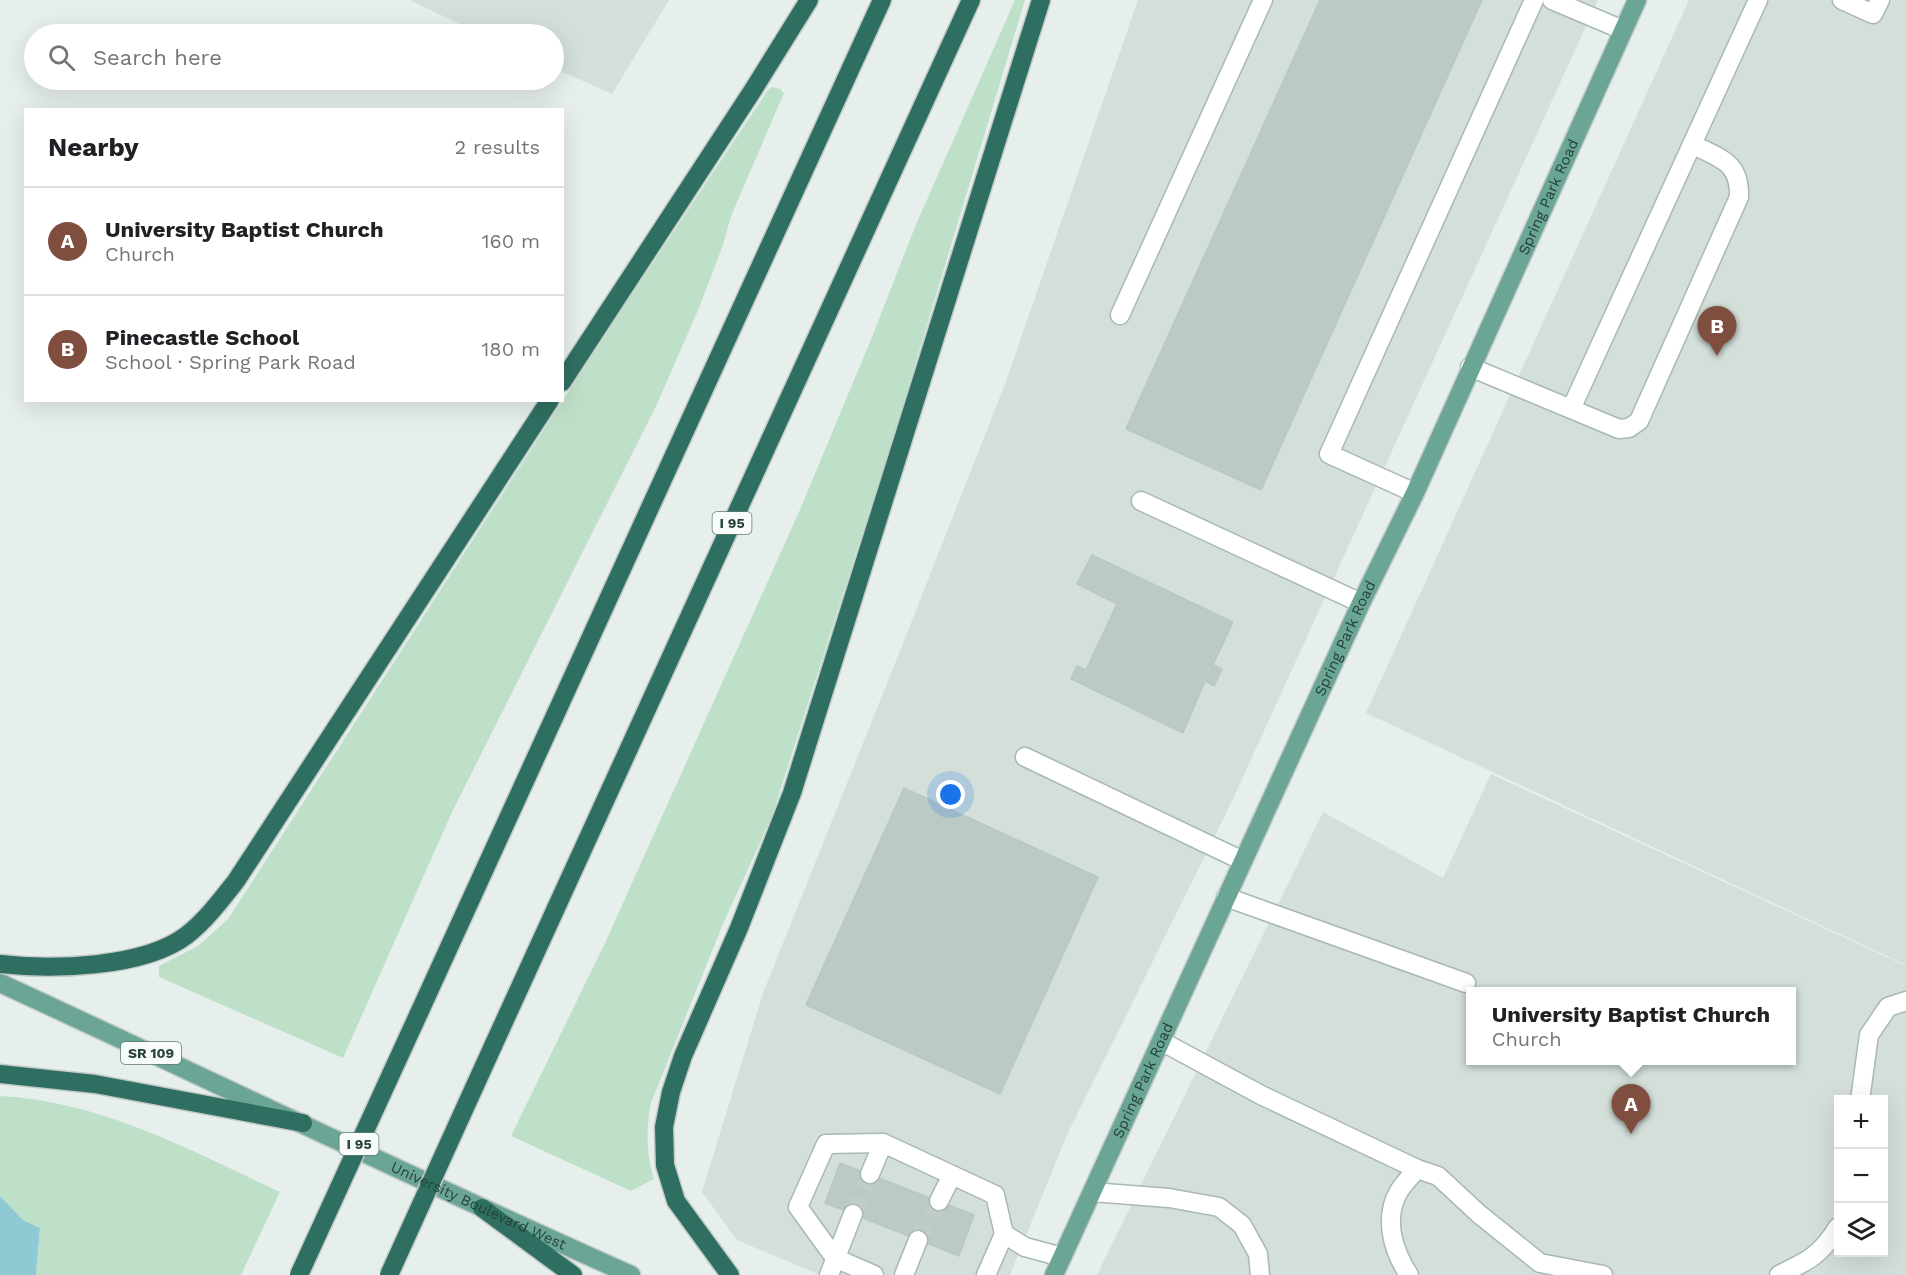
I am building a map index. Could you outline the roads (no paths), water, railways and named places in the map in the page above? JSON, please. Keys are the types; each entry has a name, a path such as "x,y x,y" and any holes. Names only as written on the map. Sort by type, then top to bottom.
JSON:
{"highway":[{"path":"564,379 753,90 809,0"},
{"name":"I 95","path":"299,1275 882,0"},
{"name":"I 95","path":"389,1275 971,0"},
{"path":"730,1275 676,1202 665,1165 664,1127 671,1092 682,1056 739,928 792,793 1041,0"},
{"path":"0,964 66,967 115,962 154,953 186,936 210,914 236,881 549,402"},
{"path":"0,1074 94,1084 303,1123"},
{"path":"482,1208 573,1275"}],"main road":[{"name":"Spring Park Road","path":"1054,1275 1361,603 1415,493 1637,0"},
{"name":"University Boulevard West","path":"0,982 482,1208 631,1275"}],"lane":[{"path":"1120,315 1263,0"},
{"path":"1415,493 1329,454 1534,0"},
{"path":"1552,0 1623,30"},
{"path":"1571,409 1758,0"},
{"path":"1842,0 1873,14 1880,0"},
{"path":"1470,367 1619,429 1629,428 1639,421 1740,197 1740,181 1731,165 1692,144"},
{"path":"1142,501 1361,603"},
{"path":"1024,758 1243,861"},
{"path":"1226,897 1466,983"},
{"path":"1861,1095 1869,1035 1888,1007 1906,1001"},
{"path":"1161,1041 1261,1095 1417,1169 1438,1176 1479,1214 1540,1263 1603,1275"},
{"path":"870,1174 883,1143"},
{"path":"874,1275 832,1267 798,1207 826,1144 883,1143 995,1195 1004,1234 986,1275"},
{"path":"1409,1275 1400,1262 1392,1238 1391,1211 1398,1192 1417,1169"},
{"path":"939,1201 952,1175"},
{"path":"1092,1192 1169,1198 1220,1207 1242,1225 1258,1254 1260,1275"},
{"path":"832,1267 853,1214"},
{"path":"1004,1234 1025,1246 1062,1257"},
{"path":"1779,1275 1826,1247 1834,1235"},
{"path":"904,1275 918,1240"}],"water":[{"path":"0,1196 23,1220 40,1228 36,1275 0,1275"}],"tunnel":[{"path":"853,1214 870,1174"},
{"path":"918,1240 939,1201"}],"place":[{"name":"Pinecastle School","path":"1717,356"},
{"name":"University Baptist Church","path":"1631,1134"}]}
